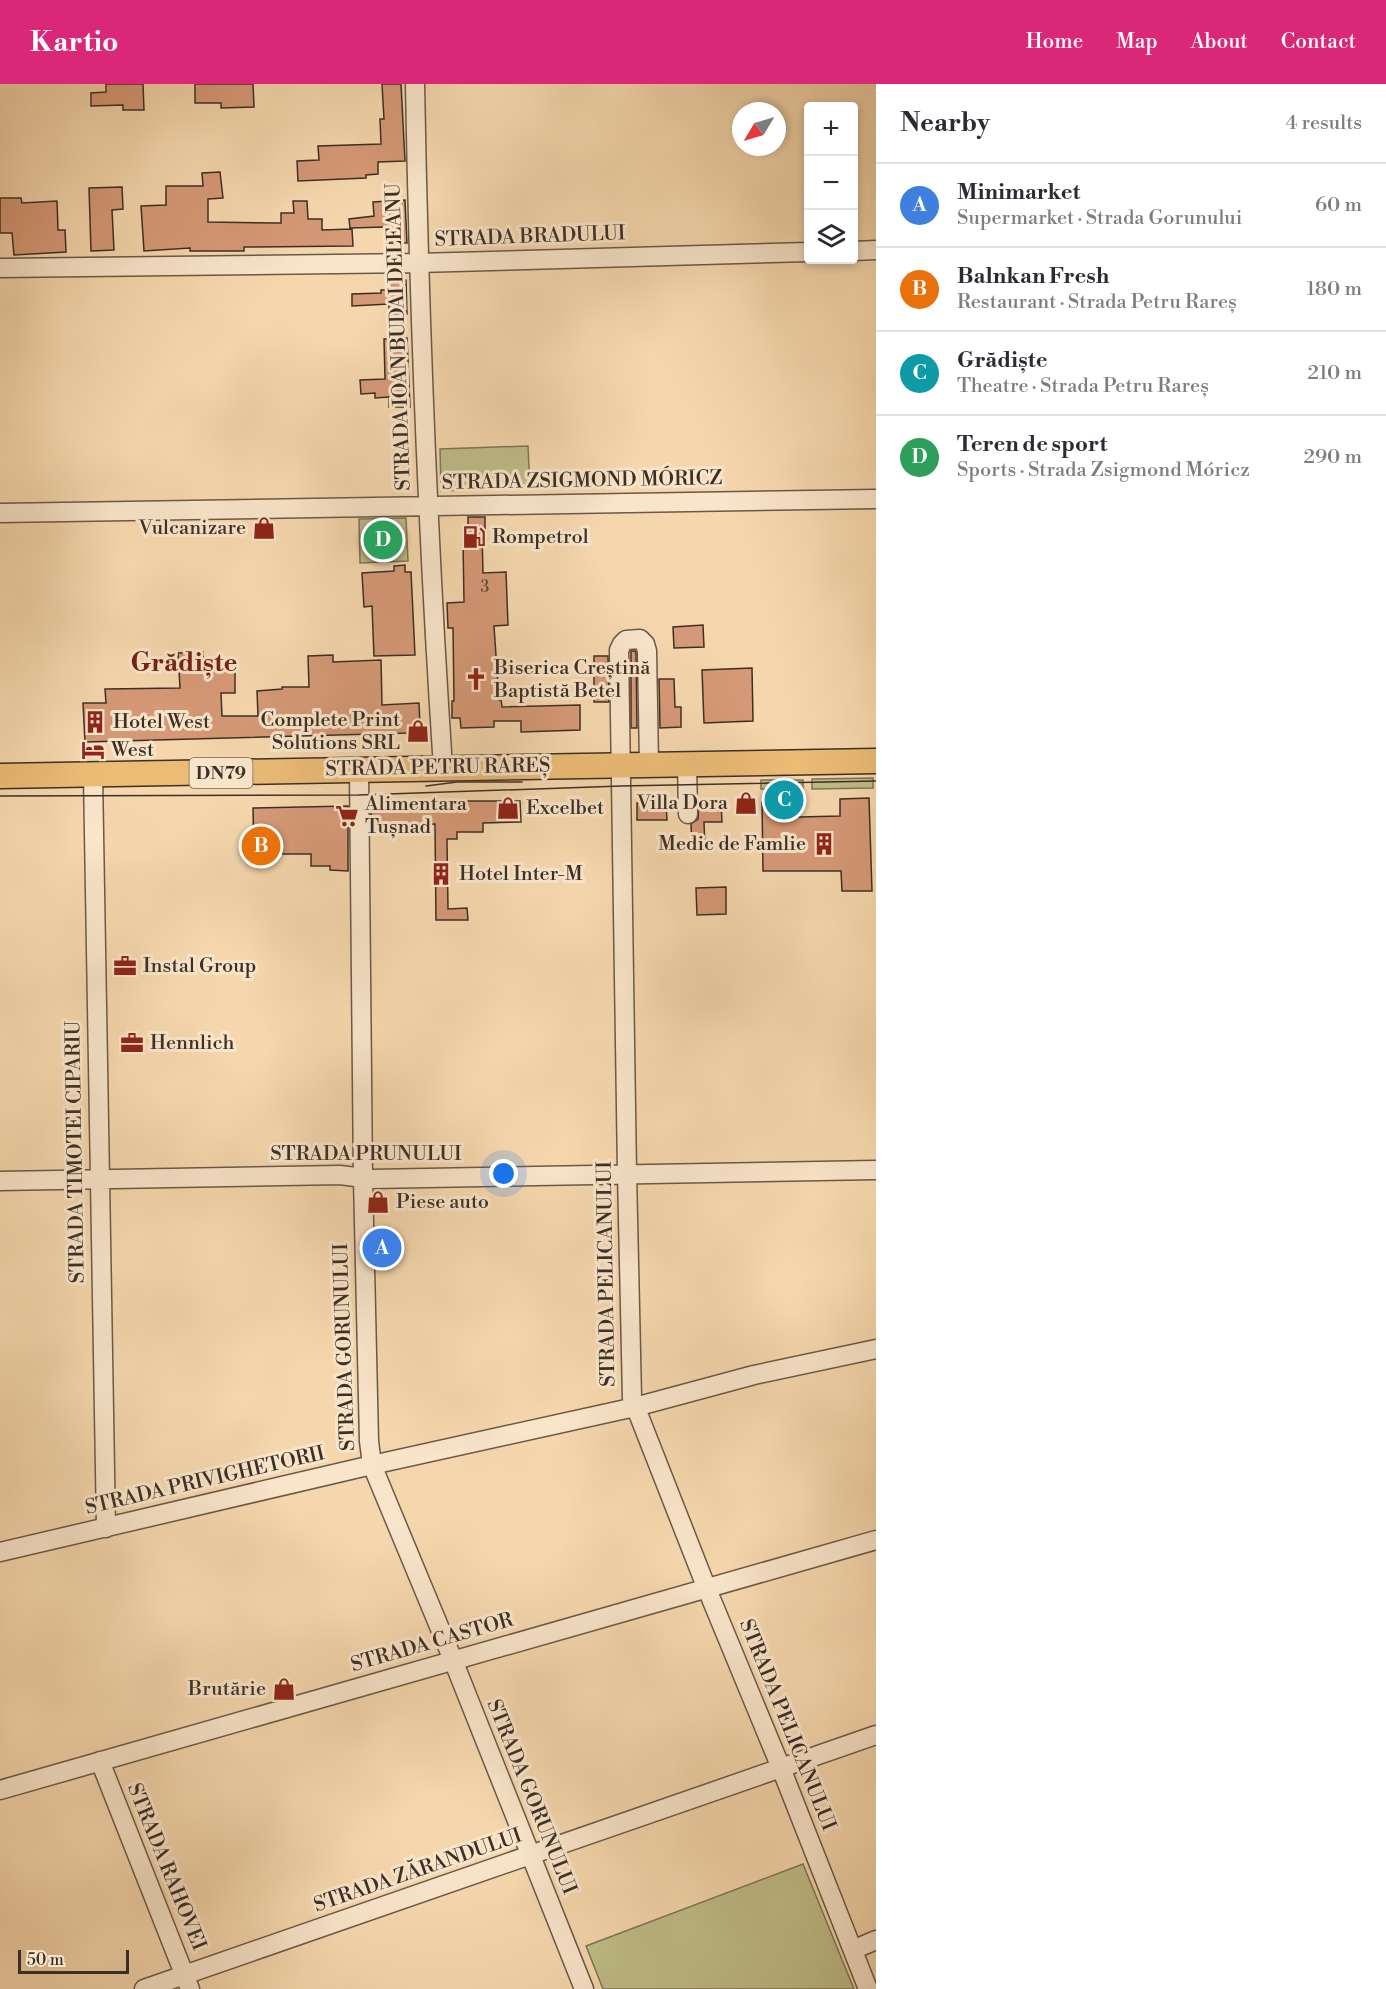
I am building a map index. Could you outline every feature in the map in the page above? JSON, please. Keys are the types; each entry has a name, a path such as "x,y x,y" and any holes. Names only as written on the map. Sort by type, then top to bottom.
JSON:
{"main road":[{"name":"STRADA PETRU RAREȘ","path":"0,776 876,761"}],"street":[{"name":"STRADA IOAN BUDAI DELEANU","path":"415,84 418,263 442,768"},
{"path":"858,251 876,250"},
{"name":"STRADA BRADULUI","path":"0,268 418,263 804,252"},
{"name":"STRADA ZSIGMOND MÓRICZ","path":"0,513 876,499"},
{"name":"STRADA PELICANULUI","path":"649,764 647,651 640,639 626,640 620,650 621,764 627,1173 634,1407 868,1989"},
{"path":"687,764 688,814"},
{"name":"STRADA GORUNULUI","path":"359,771 363,1179 369,1441 372,1465 453,1660 584,1989"},
{"name":"STRADA TIMOTEI CIPARIU","path":"93,775 106,1528"},
{"name":"STRADA PRUNULUI","path":"0,1181 340,1175 363,1179 876,1170"},
{"name":"STRADA PRIVIGHETORII","path":"0,1552 372,1465 634,1407 754,1375 876,1349"},
{"name":"STRADA CASTOR","path":"0,1790 876,1540"},
{"name":"STRADA ZĂRANDULUI","path":"144,1989 187,1982 530,1856 876,1736"},
{"name":"STRADA RAHOVEI","path":"100,1761 187,1982"},
{"path":"853,1950 876,1940"}],"shaded area":[{"path":"528,446 530,488 441,491 440,449"},
{"path":"406,518 408,561 360,563 359,519"},
{"path":"873,778 873,788 812,789 812,779"},
{"path":"761,780 803,780 803,789 761,789"},
{"path":"803,1864 854,1989 603,1989 586,1946"}],"building":[{"path":"106,84 143,84 144,110 123,110 123,105 91,106 91,93 106,92"},
{"path":"195,84 253,84 254,107 221,108 221,103 195,103"},
{"path":"382,84 401,84 405,161 378,162 378,174 366,175 366,178 298,181 297,161 319,160 318,146 381,144 380,119 384,119"},
{"path":"220,172 223,198 208,199 208,222 281,223 281,213 294,213 293,201 307,201 308,219 322,219 322,230 352,229 353,246 244,247 244,251 190,251 190,248 144,251 141,206 166,205 166,186 203,186 202,173"},
{"path":"122,187 123,209 112,210 114,250 91,251 89,188"},
{"path":"0,198 21,198 22,203 57,201 58,230 65,230 66,252 14,255 12,233 0,233"},
{"path":"405,200 407,243 386,243 385,227 350,228 349,219 374,216 373,202"},
{"path":"406,280 407,314 389,315 389,304 352,306 352,294 381,293 381,290 388,290 388,281"},
{"path":"407,338 410,407 389,407 389,397 375,398 375,393 361,394 360,380 385,379 384,339"},
{"path":"468,517 485,517 485,533 482,533 483,573 506,572 508,625 494,626 499,700 501,699 502,707 580,705 580,730 521,732 521,721 494,721 494,727 461,728 460,718 452,718 452,701 454,701 453,628 448,628 447,603 464,602 463,541 468,541"},
{"path":"405,565 405,572 411,572 415,655 374,656 372,606 364,607 362,573 394,571 394,566"},
{"path":"703,625 704,647 674,648 673,627"},
{"path":"631,651 636,653 637,728 631,728"},
{"path":"203,652 204,671 235,671 235,693 221,693 222,716 258,716 257,691 282,689 282,687 309,687 308,656 333,655 333,662 381,660 382,705 419,703 420,726 411,733 85,742 83,703 106,703 105,689 180,688 178,653"},
{"path":"594,656 608,656 609,702 594,702"},
{"path":"752,668 753,721 704,723 702,670"},
{"path":"659,679 674,679 675,707 681,707 681,727 660,728"},
{"path":"869,798 872,891 842,891 841,871 763,871 762,802 799,802 799,817 840,816 840,799"},
{"path":"520,801 521,822 483,823 483,832 457,832 457,839 447,839 448,909 467,908 468,920 436,920 435,824 371,826 371,804"},
{"path":"721,802 722,822 704,822 705,848 692,848 691,824 698,819 699,803"},
{"path":"637,803 666,803 667,820 637,820"},
{"path":"348,806 348,871 330,870 330,866 311,866 311,854 269,854 269,861 254,861 253,808"},
{"path":"726,887 726,914 697,915 696,888"}],"tram line":[{"path":"0,796 359,795 621,786 876,781"},
{"path":"426,786 457,782 522,782"}],"place":[{"name":"Vulcanizare","path":"264,528"},
{"name":"Rompetrol","path":"474,537"},
{"name":"Teren de sport","path":"383,540"},
{"name":"Biserica Creștină Baptistă Betel","path":"476,679"},
{"name":"Hotel West","path":"95,722"},
{"name":"Complete Print Solutions SRL","path":"418,731"},
{"name":"West","path":"93,750"},
{"name":"Grădiște","path":"784,800"},
{"name":"Villa Dora","path":"746,803"},
{"name":"Excelbet","path":"508,808"},
{"name":"Alimentara Tușnad","path":"347,816"},
{"name":"Medic de Famlie","path":"824,844"},
{"name":"Balnkan Fresh","path":"261,846"},
{"name":"Hotel Inter-M","path":"441,874"},
{"name":"Instal Group","path":"125,966"},
{"name":"Hennlich","path":"132,1043"},
{"name":"Piese auto","path":"378,1202"},
{"name":"Minimarket","path":"382,1248"},
{"name":"Brutărie","path":"284,1689"}],"district":[{"name":"Grădiște","path":"184,663"}]}
